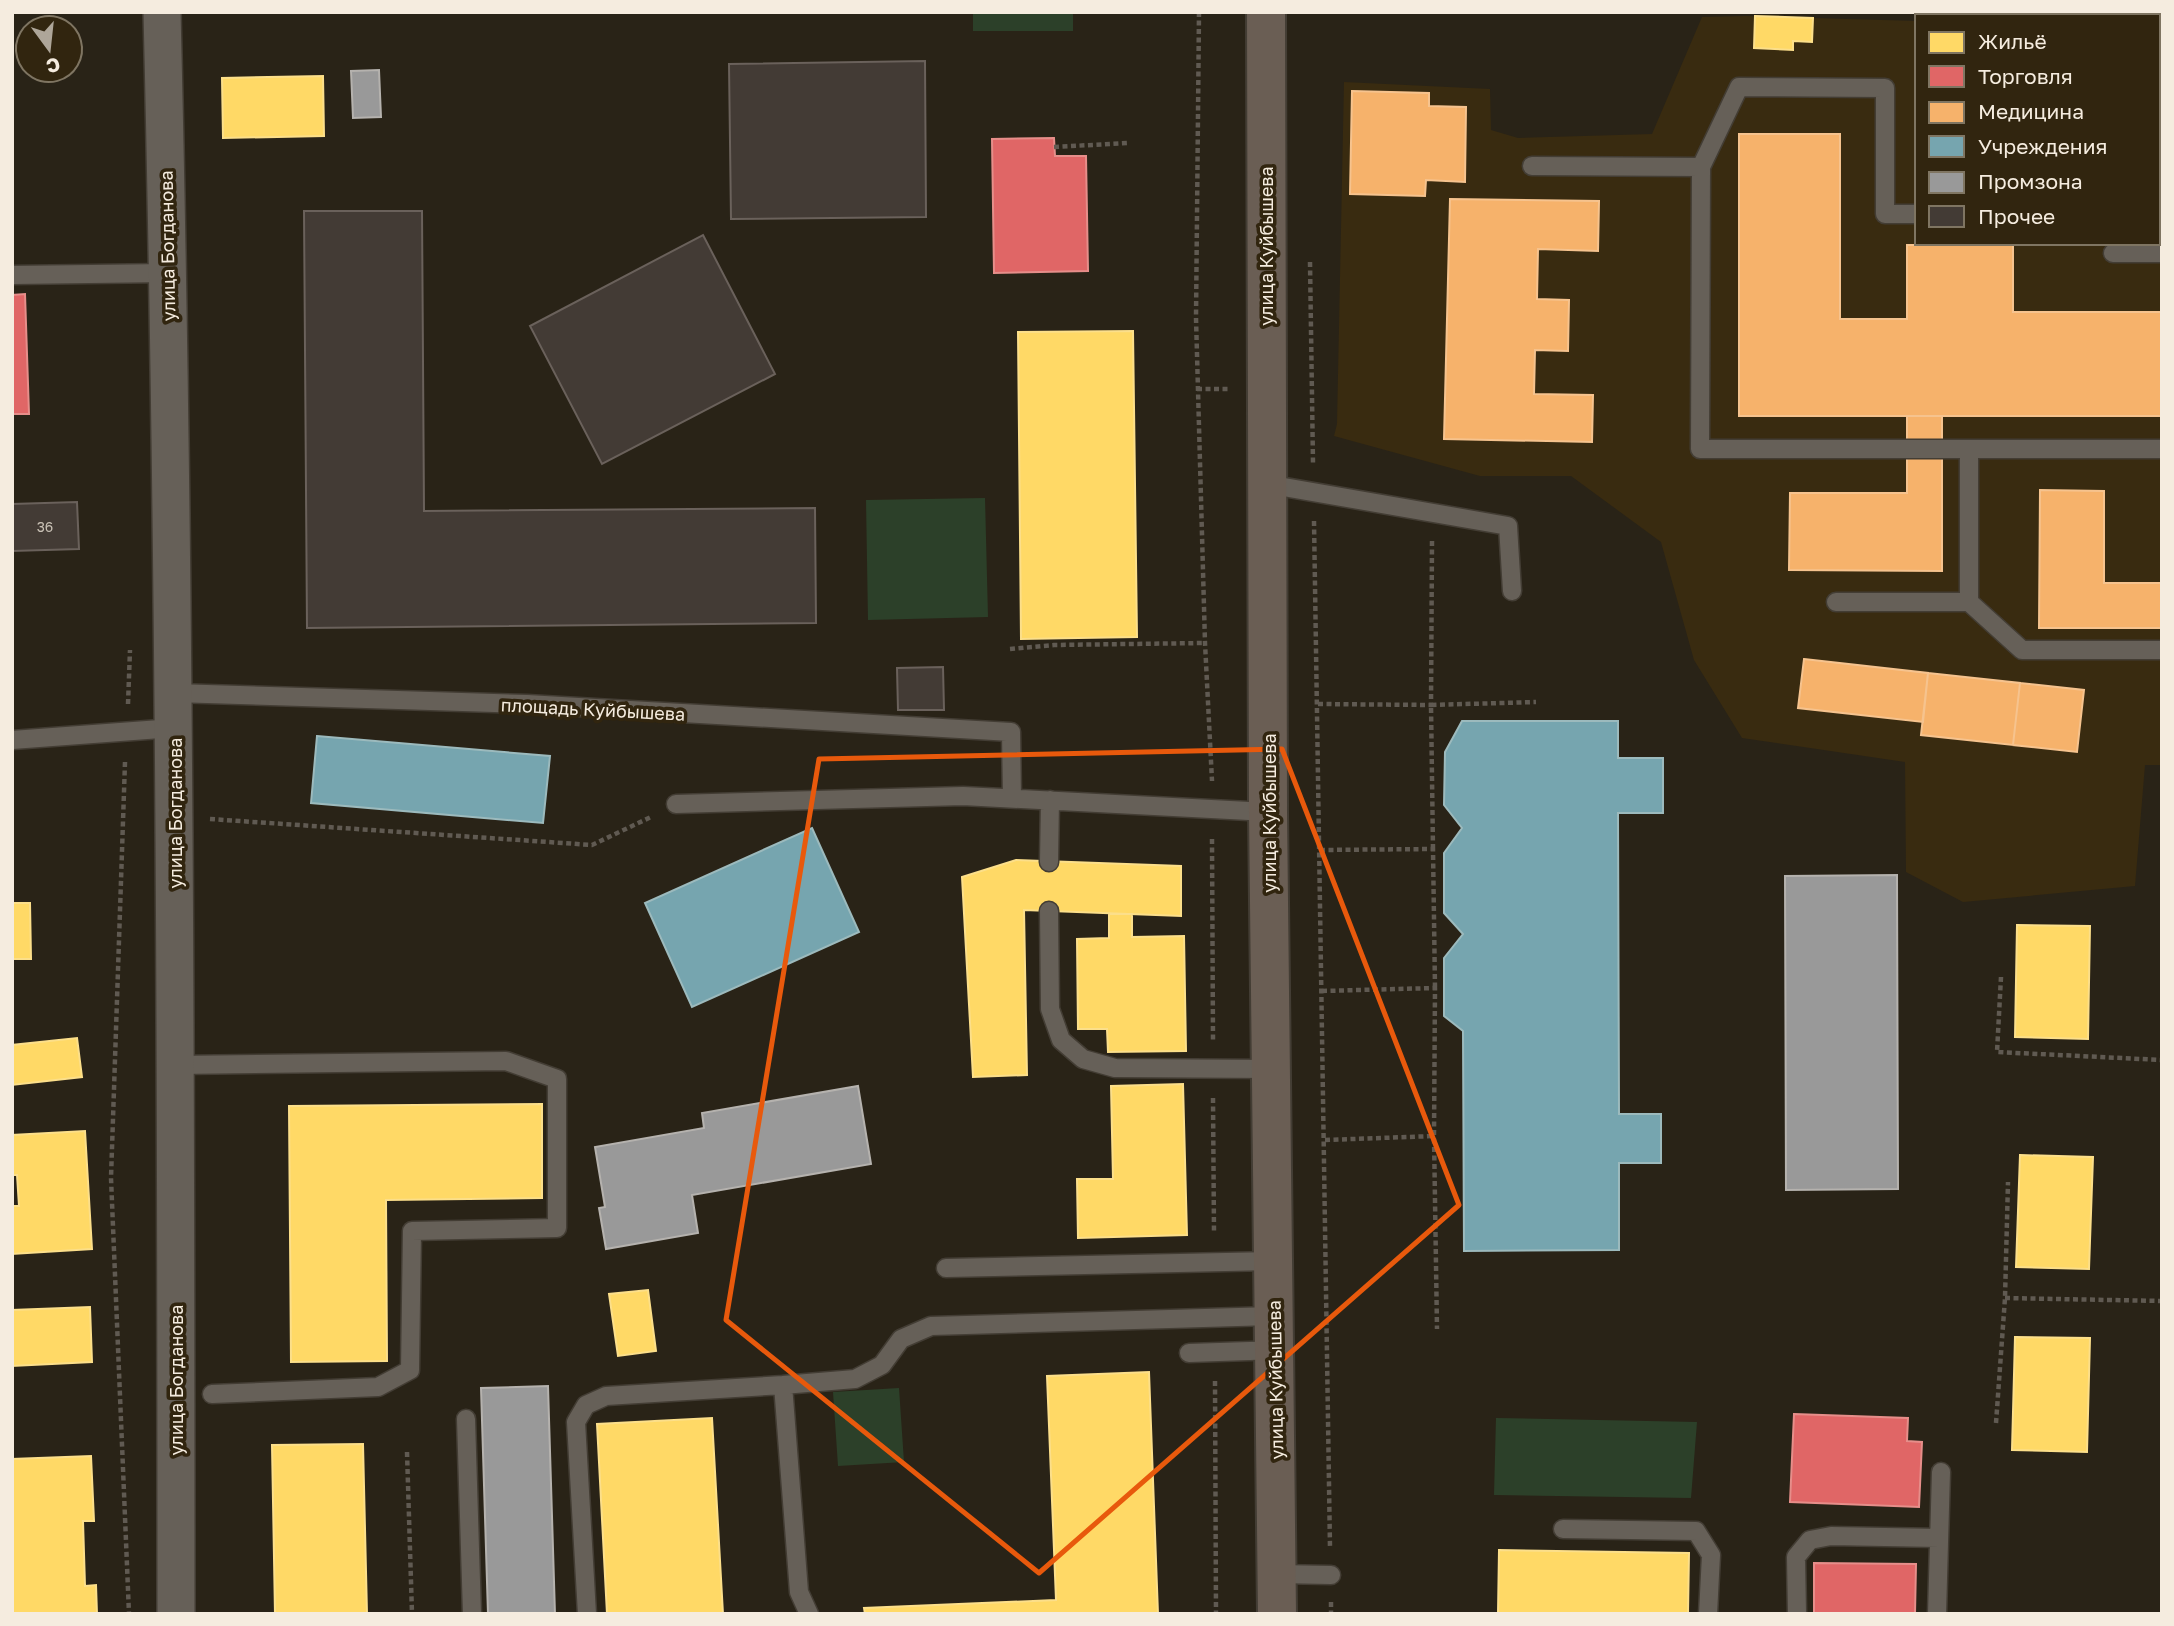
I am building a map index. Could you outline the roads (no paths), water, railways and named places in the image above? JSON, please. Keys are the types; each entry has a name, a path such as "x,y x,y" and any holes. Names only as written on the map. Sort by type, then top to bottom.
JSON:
{"main road":[{"name":"улица Куйбышева","path":"1266,12 1268,812 1278,1614"}],"street":[{"name":"улица Богданова","path":"162,12 169,273 174,710 176,1614"}],"lane":[{"path":"1915,214 1885,214 1885,88 1739,88 1701,167 1700,449 2162,449"},
{"path":"1532,166 1701,167"},
{"path":"2113,253 2162,253"},
{"path":"12,275 169,273"},
{"path":"1969,449 1969,602"},
{"path":"1267,484 1508,526 1512,591"},
{"path":"1836,602 1969,602 2022,650 2162,650"},
{"name":"площадь Куйбышева","path":"12,740 127,731 174,710 527,704 1012,732 1012,798"},
{"path":"676,804 963,796 1268,812"},
{"path":"1049,862 1050,800"},
{"path":"1049,911 1050,1009 1061,1040 1083,1059 1115,1068 1271,1069"},
{"path":"176,1065 506,1061 557,1079 557,1228 412,1231 410,1370 378,1387 212,1394"},
{"path":"946,1268 1274,1261"},
{"path":"587,1614 576,1422 586,1405 606,1396 855,1379 882,1364 901,1339 931,1326 1275,1333"},
{"path":"1189,1353 1215,1352 1275,1333"},
{"path":"783,1385 799,1592 809,1614"},
{"path":"466,1419 472,1614"},
{"path":"1937,1614 1941,1472"},
{"path":"1563,1529 1696,1531 1711,1555 1708,1614"},
{"path":"1797,1614 1796,1557 1810,1540 1832,1536 1939,1538"},
{"path":"1277,1574 1331,1575"}]}
